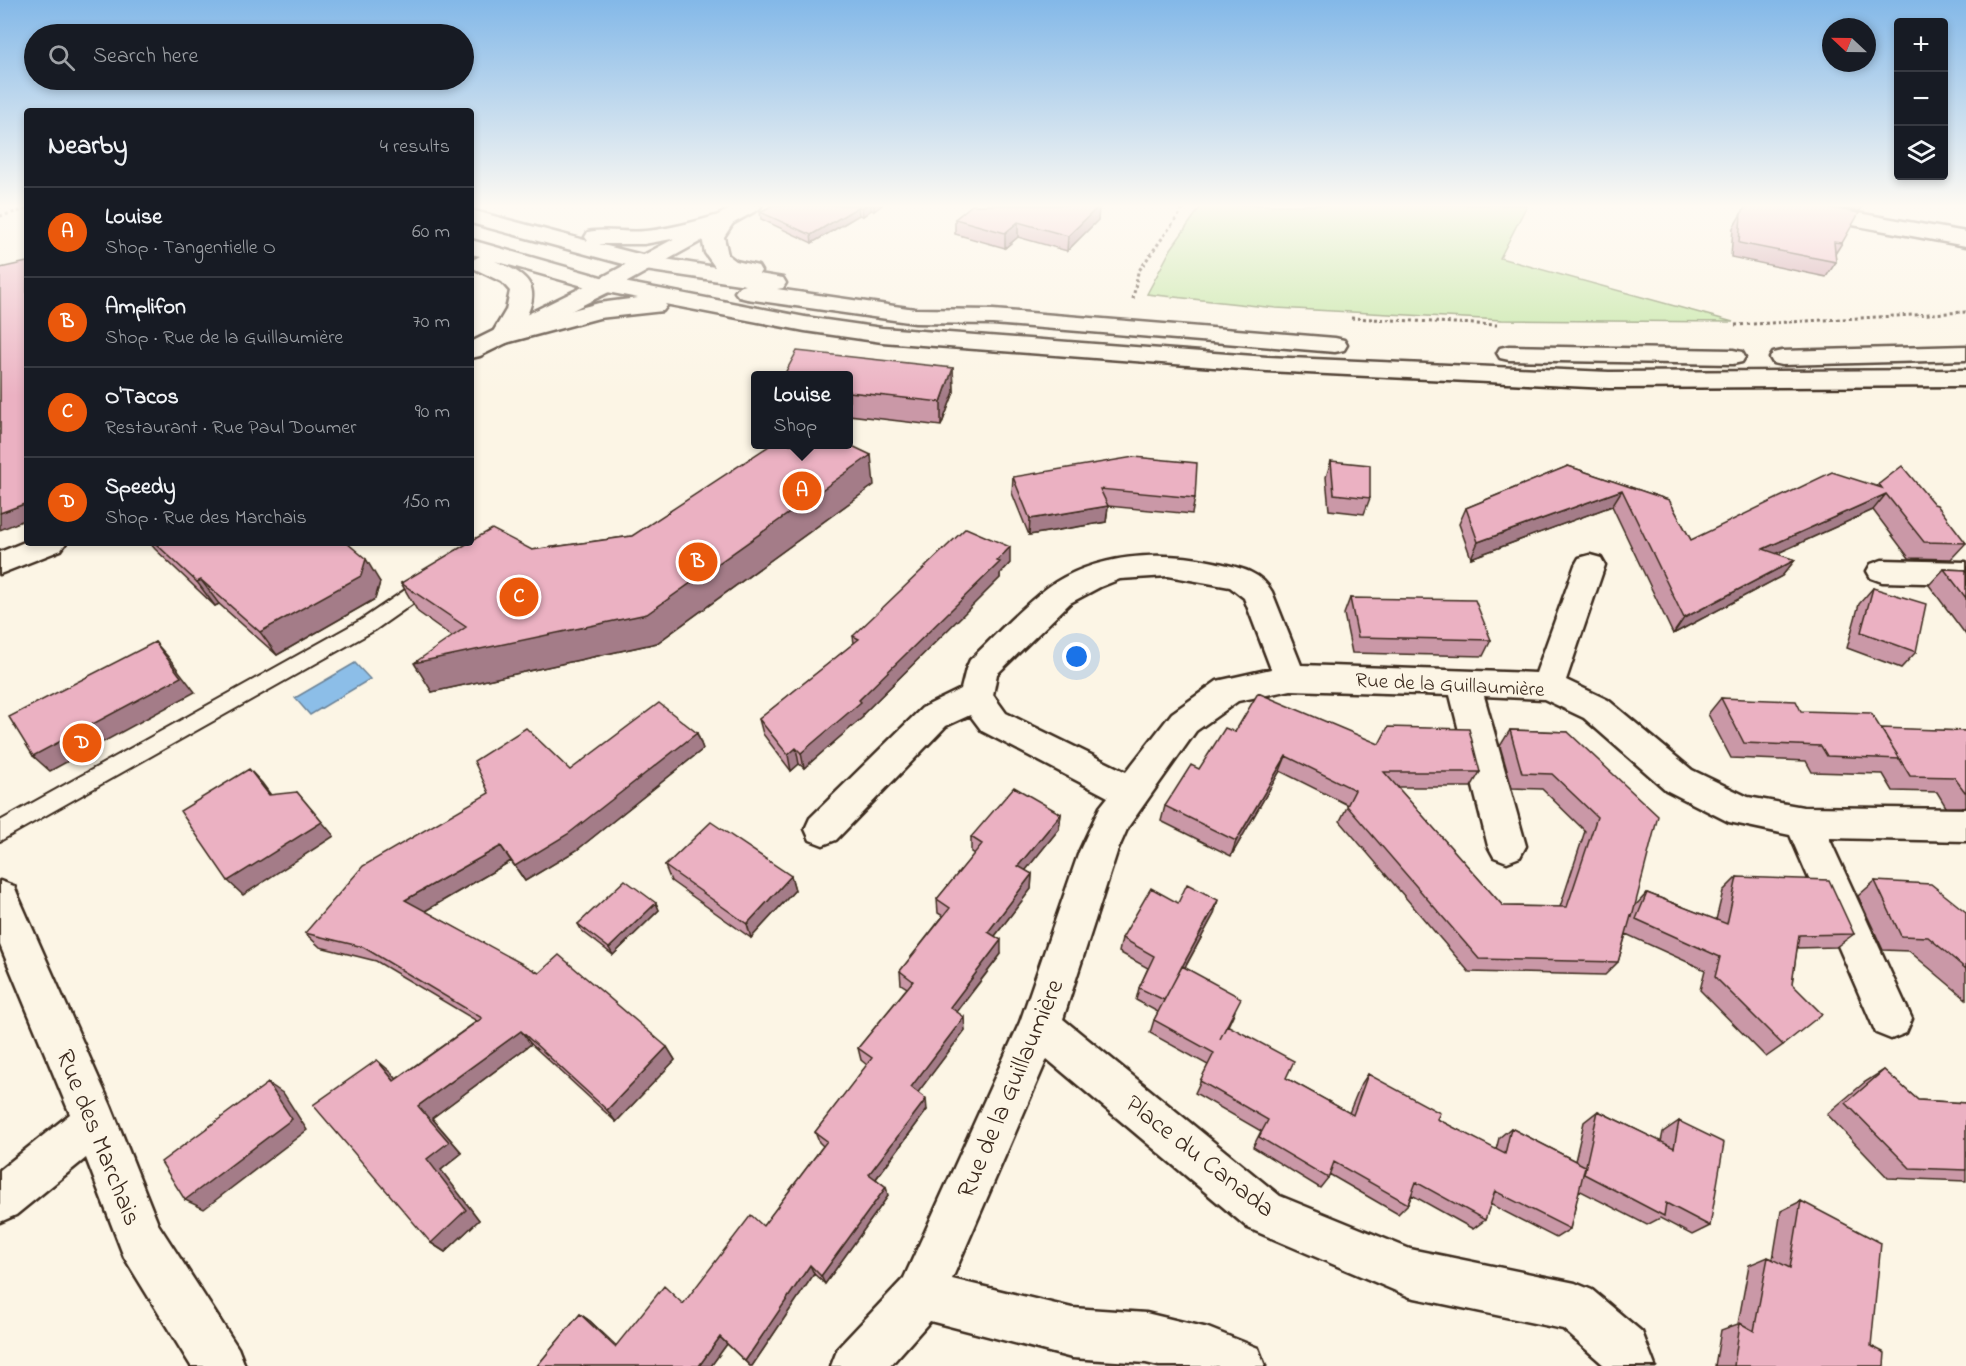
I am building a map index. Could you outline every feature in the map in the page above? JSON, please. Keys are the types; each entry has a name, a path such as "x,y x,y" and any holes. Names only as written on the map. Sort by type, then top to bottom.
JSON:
{"main road":[{"path":"492,269 515,278 522,293 521,308 502,337"},
{"path":"548,269 605,285 805,324"},
{"path":"601,269 619,269"},
{"path":"474,350 635,269"},
{"path":"682,269 993,317"},
{"path":"738,269 993,317"},
{"path":"605,285 647,276 915,316 993,317 1398,350 1773,358 1966,353"},
{"path":"502,337 595,313 650,306 882,335 1267,364 1585,379 1966,378"},
{"path":"0,564 44,546"},
{"path":"1548,686 1590,565"},
{"path":"1132,792 994,722 976,698 982,669 1036,615 1069,590 1089,579 1118,569 1167,566 1201,570 1240,579 1257,592 1279,652 1291,677"},
{"path":"1882,571 1966,573"},
{"name":"Rue de la Guillaumière","path":"856,1366 921,1295 1040,1026 1098,852 1113,818 1184,722 1229,690 1291,677 1548,686 1596,709 1679,780 1742,811 1803,822 1966,825"},
{"path":"1464,684 1507,846"},
{"path":"822,829 934,717 976,698"},
{"path":"1803,822 1891,1019"},
{"name":"Rue des Marchais","path":"0,898 95,1122 141,1240 220,1366"},
{"name":"Place du Canada","path":"1040,1026 1264,1212 1410,1273 1575,1307 1623,1350 1630,1366"},
{"path":"0,1198 95,1122"},
{"path":"921,1295 1072,1333 1146,1338 1208,1353 1240,1366"}],"lane":[{"path":"0,832 368,625 444,573"}],"path":[{"path":"1133,301 1140,269"},
{"path":"1727,325 1966,312"},
{"path":"1342,317 1503,325"}],"green space":[{"path":"1160,269 1539,269 1733,322 1502,320 1276,308 1147,294"}],"water":[{"path":"355,663 370,679 310,715 295,698"}],"building":[{"path":"0,269 24,269 24,504 0,513"},
{"path":"797,351 953,368 941,402 853,392 853,371 786,371"},
{"path":"853,446 871,455 647,614 414,663 466,627 401,583 463,546 474,546 474,539 492,529 532,550 632,536 764,449 853,449"},
{"path":"1134,457 1197,463 1195,498 1100,489 1108,506 1030,519 1013,477"},
{"path":"1331,461 1370,465 1370,498 1334,494"},
{"path":"1568,466 1669,500 1691,540 1832,472 1882,488 1879,484 1902,466 1937,505 1966,543 1924,542 1886,494 1763,549 1795,560 1684,618 1622,490 1478,542 1466,508"},
{"path":"966,528 1010,547 997,561 1000,562 859,700 861,702 801,753 796,748 788,755 759,719 859,639 853,636"},
{"path":"158,546 351,546 366,559 361,576 260,632 201,580 197,582"},
{"path":"1944,569 1966,570 1966,598"},
{"path":"1873,588 1926,604 1916,652 1861,632"},
{"path":"1350,598 1475,600 1491,640 1358,637"},
{"path":"155,642 181,677 33,756 9,717"},
{"path":"1258,693 1379,744 1388,727 1469,729 1480,772 1384,772 1503,906 1567,907 1597,817 1552,774 1522,773 1510,730 1568,732 1658,816 1618,962 1479,959 1347,806 1355,790 1286,756 1236,841 1165,806 1191,765 1199,769 1225,728 1235,732"},
{"path":"1721,698 1796,701 1801,711 1871,713 1900,759 1827,756 1821,746 1744,743"},
{"path":"659,703 697,733 568,834 515,866 501,846 405,900 539,973 559,955 667,1047 607,1110 521,1031 418,1106 449,1142 427,1159 466,1210 431,1243 313,1105 377,1060 394,1081 482,1018 363,947 305,933 363,866 489,793 474,761 526,728 570,770"},
{"path":"1881,728 1966,731 1966,792 1954,777 1910,776"},
{"path":"249,769 269,795 297,792 322,822 228,881 180,811"},
{"path":"1014,787 1061,814 1018,866 1032,874 988,932 1001,940 950,1007 964,1017 911,1087 926,1099 869,1174 886,1187 821,1276 810,1265 745,1361 720,1337 699,1366 537,1366 580,1314 615,1347 664,1286 683,1304 751,1215 763,1226 827,1141 815,1132 872,1058 858,1048 913,981 900,971 950,908 937,899 982,844 971,837"},
{"path":"711,822 791,876 747,924 665,866"},
{"path":"1737,877 1829,880 1854,934 1799,935 1792,984 1822,1014 1783,1045 1715,977 1720,957 1636,919 1647,893 1727,924"},
{"path":"625,880 656,903 609,948 578,924"},
{"path":"1875,881 1931,884 1966,912 1966,969 1928,937 1901,936"},
{"path":"1187,884 1218,900 1164,1000 1139,988 1154,956 1122,938 1151,888 1178,903"},
{"path":"1182,966 1241,998 1227,1025 1294,1061 1286,1078 1353,1115 1368,1074 1440,1113 1437,1119 1505,1154 1511,1128 1585,1166 1570,1229 1495,1191 1485,1220 1416,1182 1408,1204 1334,1162 1328,1178 1259,1137 1268,1120 1200,1081 1214,1053 1154,1020"},
{"path":"1884,1070 1918,1100 1966,1103 1966,1170 1910,1168 1846,1103"},
{"path":"268,1083 292,1119 185,1200 161,1162"},
{"path":"1598,1111 1674,1148 1679,1121 1724,1143 1710,1226 1666,1203 1664,1216 1584,1174"},
{"path":"1801,1201 1881,1243 1871,1346 1885,1353 1884,1366 1734,1366 1740,1323 1754,1331 1768,1257 1790,1268"}],"place":[{"name":"Louise","path":"802,491"},
{"name":"Amplifon","path":"698,562"},
{"name":"O'Tacos","path":"519,597"},
{"name":"Speedy","path":"82,743"}]}
